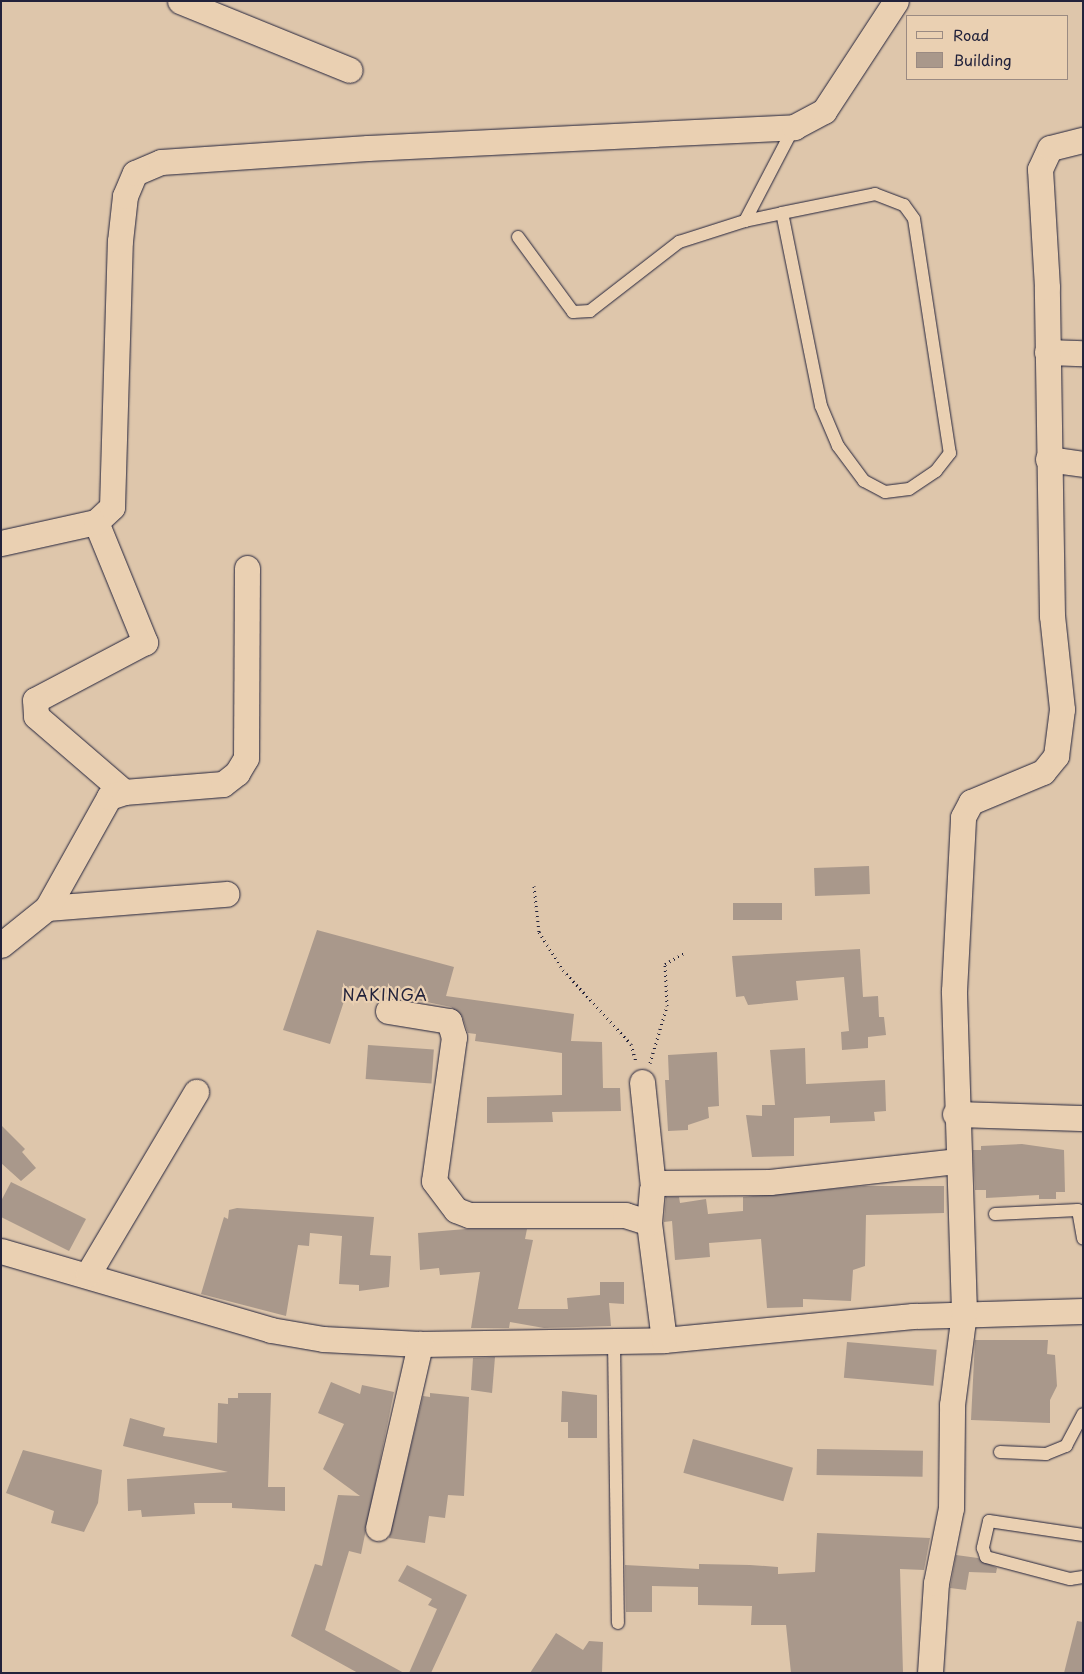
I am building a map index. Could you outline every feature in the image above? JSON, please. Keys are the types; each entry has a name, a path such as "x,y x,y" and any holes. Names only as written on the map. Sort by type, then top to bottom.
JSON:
{"street":[{"path":"180,1 350,70"},
{"path":"1,543 96,522 108,516 114,495 120,241 125,196 135,173 161,162 368,148 794,127 824,111 896,1"},
{"path":"930,1673 936,1582 951,1508 952,1405 964,1312 956,1161 954,991 963,817 972,802 1043,772 1056,756 1062,709 1052,616 1047,352 1040,169 1050,148 1083,140"},
{"path":"1047,352 1083,353"},
{"path":"1048,459 1083,464"},
{"path":"96,522 145,642 35,700 36,716 124,792"},
{"path":"1,945 47,908 103,805 114,794 223,784 246,758 247,568"},
{"path":"47,908 226,894"},
{"path":"388,1011 449,1021 454,1037 434,1181 438,1193 456,1210 469,1215 625,1215 649,1223"},
{"path":"642,1082 653,1186 649,1223 664,1340"},
{"path":"88,1274 196,1092"},
{"path":"955,1114 1083,1118"},
{"path":"653,1186 808,1179 956,1161"},
{"path":"1,1250 88,1274 271,1330 323,1339 420,1344 614,1342 664,1340 964,1312 1083,1311"},
{"path":"378,1528 420,1344"}],"lane":[{"path":"745,221 794,127"},
{"path":"518,237 573,312 590,311 679,242 745,221 782,213 875,194 904,205 914,219 950,453 936,471 909,489 885,492 864,481 838,446 821,406 782,213"},
{"path":"995,1214 1078,1210 1083,1239"},
{"path":"614,1342 618,1623"},
{"path":"1000,1452 1046,1454 1066,1446 1083,1414"},
{"path":"1083,1535 989,1520 983,1548 986,1557 1070,1579 1083,1577"}],"path":[{"path":"534,886 538,932 563,970 631,1044 642,1082"},
{"path":"642,1082 667,1006 665,964 684,953"}],"building":[{"path":"869,866 870,894 815,896 814,868"},
{"path":"733,903 782,903 782,920 733,920"},
{"path":"317,930 454,967 446,996 574,1014 571,1041 602,1042 603,1088 620,1088 621,1111 552,1112 553,1122 487,1123 487,1097 562,1095 562,1053 475,1041 476,1034 468,1033 462,1016 451,1007 349,986 330,1044 283,1030"},
{"path":"860,949 863,997 878,996 879,1017 884,1017 886,1035 868,1037 868,1048 842,1050 841,1032 849,1031 844,977 796,981 798,1000 748,1005 744,996 736,997 732,956"},
{"path":"368,1045 434,1050 431,1084 366,1079"},
{"path":"805,1048 806,1084 885,1080 886,1111 874,1112 875,1121 830,1123 830,1116 794,1118 794,1156 752,1157 746,1115 762,1116 762,1105 775,1105 770,1050"},
{"path":"717,1052 719,1106 708,1107 709,1118 688,1125 688,1130 668,1131 665,1080 669,1080 668,1055"},
{"path":"1,1125 25,1149 22,1152 36,1168 21,1181 1,1163"},
{"path":"1022,1144 1064,1150 1065,1192 1056,1192 1056,1199 1039,1199 1039,1195 986,1198 986,1190 975,1190 973,1150 981,1150 981,1146"},
{"path":"11,1182 86,1219 69,1251 1,1217 1,1201"},
{"path":"864,1186 944,1186 944,1213 866,1215 865,1266 853,1270 851,1301 803,1299 803,1307 767,1308 761,1239 709,1243 710,1257 675,1260 672,1221 664,1222 666,1197 679,1197 680,1203 706,1199 708,1214 743,1211 743,1197"},
{"path":"237,1208 374,1217 370,1255 391,1256 389,1287 359,1291 359,1285 339,1284 342,1236 310,1233 309,1246 298,1245 286,1316 201,1294 224,1217 228,1219 229,1210"},
{"path":"466,1229 527,1229 525,1239 533,1240 518,1309 568,1309 567,1298 600,1295 600,1282 624,1282 624,1304 609,1303 611,1326 544,1328 510,1322 509,1328 471,1328 480,1272 440,1275 439,1268 420,1270 418,1233"},
{"path":"975,1340 1048,1340 1047,1354 1055,1355 1057,1386 1050,1400 1050,1423 971,1420"},
{"path":"847,1342 937,1350 934,1386 844,1378"},
{"path":"495,1357 492,1393 471,1390 473,1358"},
{"path":"331,1382 360,1394 362,1385 394,1392 361,1554 349,1551 325,1630 404,1673 358,1673 291,1636 315,1564 322,1566 338,1495 360,1496 323,1469 344,1424 318,1413"},
{"path":"562,1391 597,1395 597,1438 568,1438 568,1422 561,1422"},
{"path":"238,1393 271,1393 268,1487 285,1487 285,1511 232,1508 232,1503 194,1503 195,1514 142,1517 141,1510 128,1511 127,1479 228,1472 123,1446 130,1418 165,1428 163,1436 217,1443 218,1403 228,1404 228,1398 238,1398"},
{"path":"430,1393 469,1397 464,1496 448,1495 445,1518 429,1516 425,1543 389,1538 423,1396 430,1397"},
{"path":"693,1439 793,1468 783,1501 683,1473"},
{"path":"817,1449 923,1451 923,1477 817,1475"},
{"path":"23,1450 102,1470 98,1503 84,1532 51,1523 54,1511 6,1493"},
{"path":"817,1533 930,1538 924,1570 900,1569 903,1673 791,1673 786,1625 751,1625 752,1606 698,1605 698,1587 652,1586 652,1612 626,1612 625,1565 699,1569 699,1564 750,1565 778,1567 778,1574 815,1572"},
{"path":"956,1555 978,1558 997,1568 996,1573 969,1572 966,1590 950,1588"},
{"path":"407,1565 467,1595 431,1673 409,1673 437,1609 428,1605 432,1599 398,1581"},
{"path":"1077,1621 1083,1622 1083,1673 1064,1673"},
{"path":"556,1633 583,1650 589,1641 603,1642 602,1673 530,1673"}],"district":[{"name":"NAKINGA","path":"385,994"}]}
